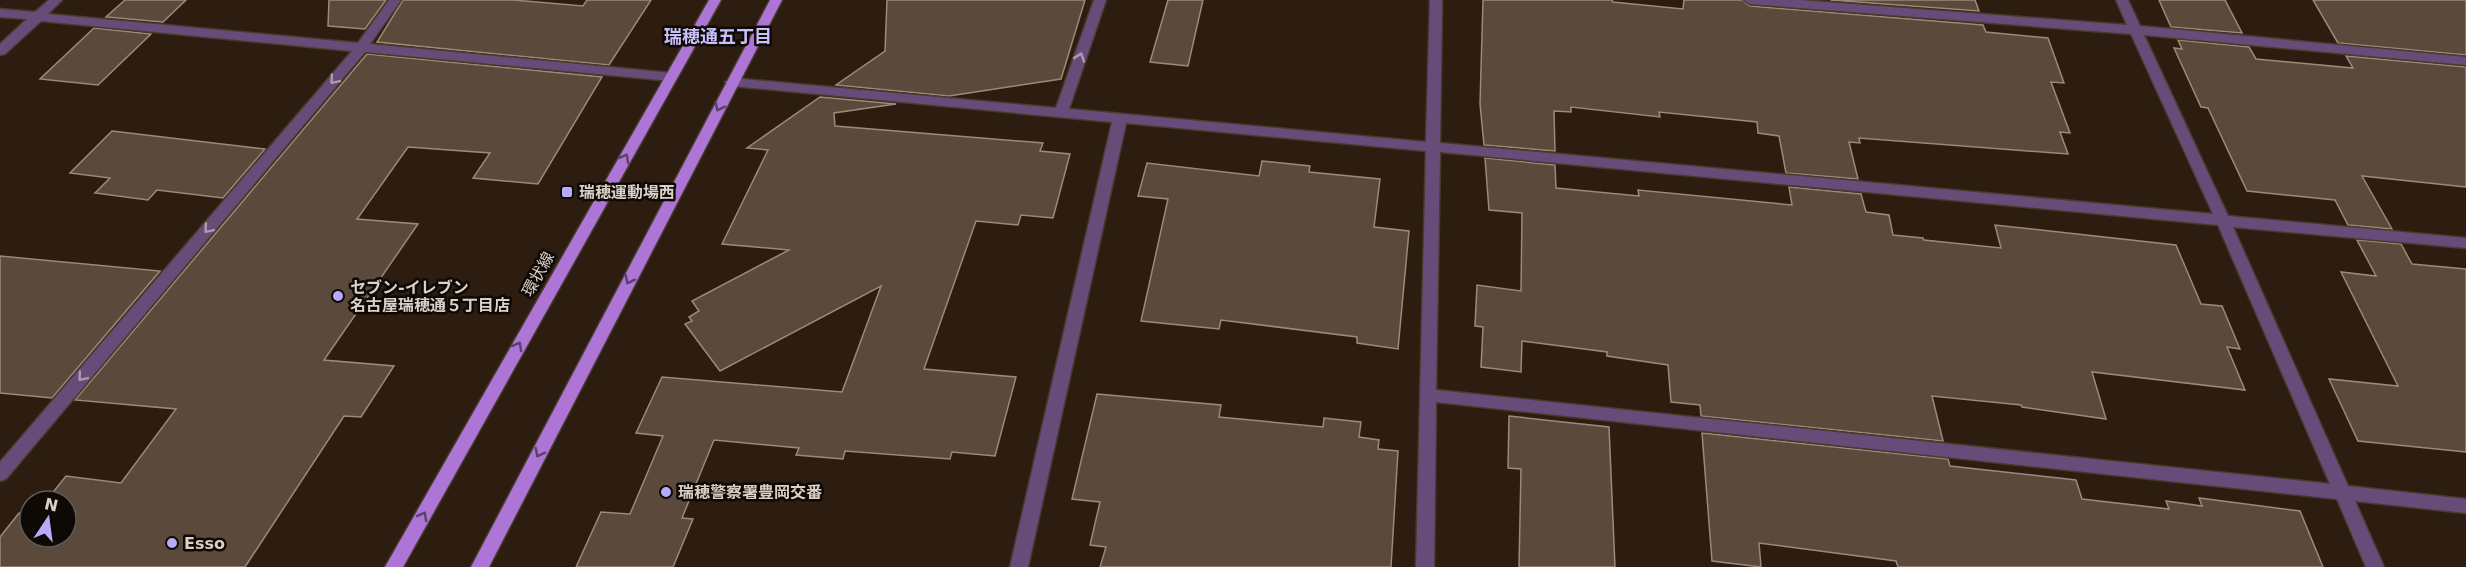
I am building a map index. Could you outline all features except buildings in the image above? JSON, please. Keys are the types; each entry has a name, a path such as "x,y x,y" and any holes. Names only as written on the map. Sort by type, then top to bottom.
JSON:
{"main road":[{"name":"環状線","path":"394,567 715,0"},
{"path":"480,567 776,0"}],"street":[{"path":"0,51 56,0"},
{"path":"0,474 362,47 395,0"},
{"path":"1061,113 1100,0"},
{"path":"1425,567 1431,148 1436,0"},
{"path":"1750,0 2137,30 2466,61"},
{"path":"2122,0 2224,222 2375,567"},
{"path":"0,13 671,77"},
{"path":"732,82 2466,243"},
{"path":"1019,567 1120,118"},
{"path":"1427,395 2466,506"}],"place":[{"name":"瑞穂運動場西","path":"567,192"},
{"name":"セブン-イレブン 名古屋瑞穂通５丁目店","path":"338,296"},
{"name":"瑞穂警察署豊岡交番","path":"666,492"},
{"name":"Esso","path":"172,543"}],"district":[{"name":"瑞穂通五丁目","path":"718,36"}]}
